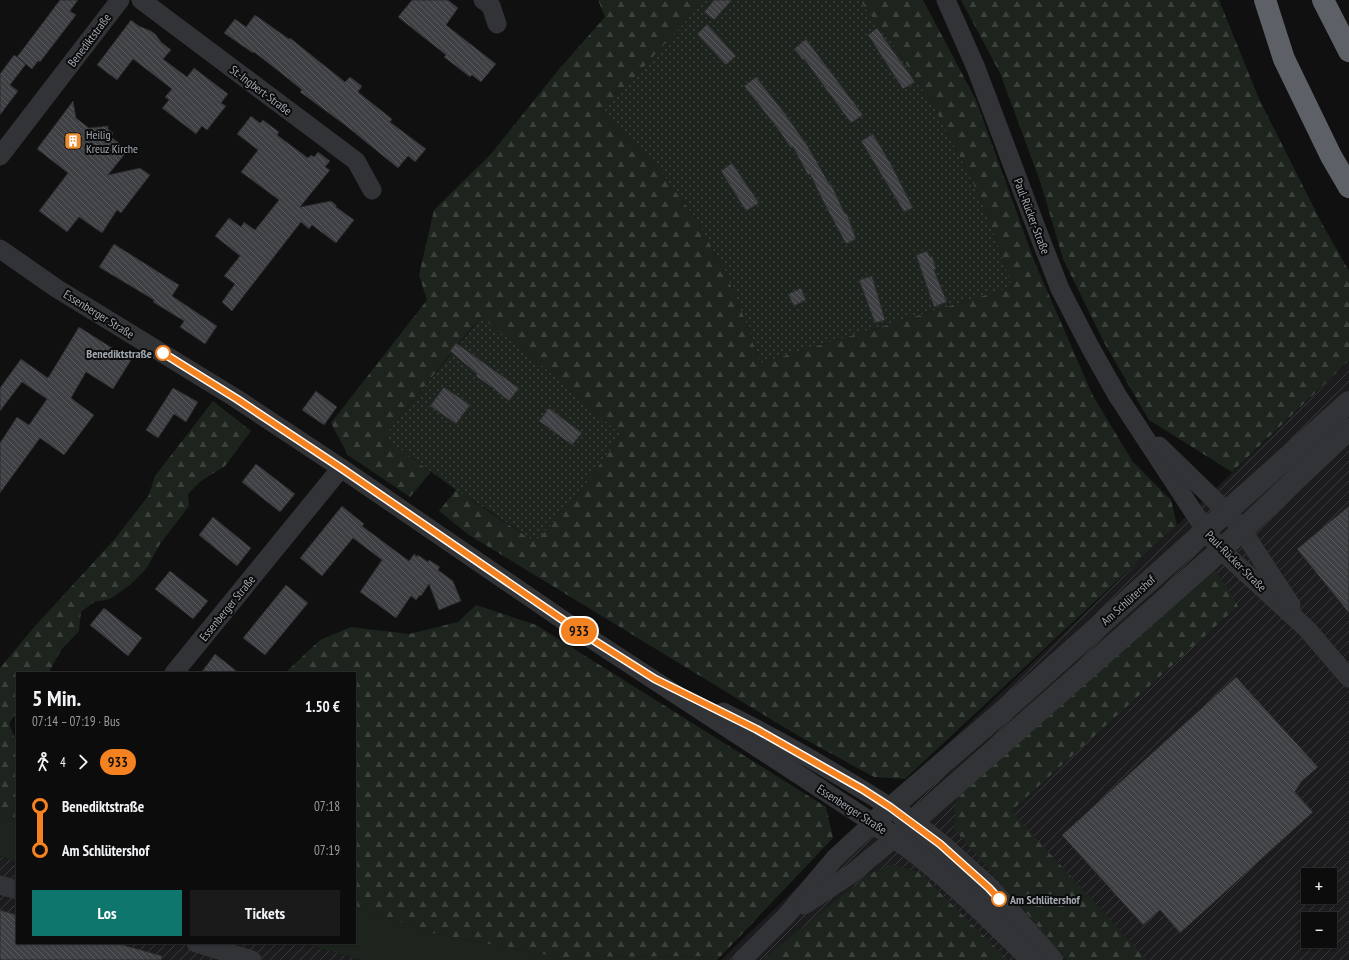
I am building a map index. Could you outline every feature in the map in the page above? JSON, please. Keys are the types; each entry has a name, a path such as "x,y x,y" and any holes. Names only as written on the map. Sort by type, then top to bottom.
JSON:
{"highway":[{"path":"1265,0 1284,58 1331,156 1349,187"},
{"path":"1323,0 1349,51"}],"street":[{"name":"Benediktstraße","path":"0,156 120,0"},
{"name":"St.-Ingbert-Straße","path":"141,0 356,161 372,190"},
{"path":"483,0 491,6 497,24"},
{"name":"Paul-Rücker-Straße","path":"946,0 976,68 1060,289 1093,354 1117,395 1206,531 1221,550 1306,630 1349,678"},
{"name":"Essenberger Straße","path":"0,249 56,288 237,399 341,468 582,633 896,837 926,860 975,904 1032,960"},
{"name":"Am Schlütershof","path":"742,960 788,915 836,857 890,807 1024,693 1349,402"},
{"name":"Paul-Rücker-Straße","path":"1136,424 1227,512 1242,530 1306,630"},
{"name":"Am Schlütershof","path":"788,915 851,874 896,837 1221,550 1349,429"},
{"name":"Essenberger Straße","path":"175,672 341,468"},
{"name":"Essenberger Straße","path":"655,679 756,729 862,789 890,807 940,844 989,888 1052,960"},
{"path":"0,885 16,890"},
{"path":"199,944 252,960"}],"shaded area":[{"path":"1349,362 1349,960 721,960 1177,525"},
{"path":"0,856 16,861 16,944 305,944 361,960 0,960"}],"green space":[{"path":"598,0 705,0 603,112 661,172 696,219 724,269 744,317 760,363 1012,287 991,225 969,174 936,111 898,51 859,0 923,0 976,100 1035,263 1093,396 1133,462 1171,500 1177,525 905,779 874,777 797,735 469,535 439,511 456,490 535,542 570,505 621,435 547,370 481,317 384,437 431,472 410,497 348,455 331,423 427,300 419,275 434,210 491,154 560,68 605,17"},
{"path":"705,0 859,0 898,51 936,111 969,174 991,225 1012,287 760,363 744,317 724,269 696,219 661,172 603,112"},
{"path":"961,0 1219,0 1259,99 1320,220 1349,271 1349,361 1232,472 1149,420 1105,344 1063,259 1041,184 1000,73"},
{"path":"481,317 547,370 621,435 570,505 535,542 456,490 384,437"},
{"path":"213,401 251,431 225,466 201,481 188,494 189,506 160,544 146,569 130,585 110,599 94,602 81,612 79,631 61,650 50,670 51,672 16,672 16,713 9,724 16,741 16,821 0,815 0,668 35,626 114,540 149,495 155,476"},
{"path":"1213,568 1238,606 1011,811 1147,960 1067,960 954,829 956,799"},
{"path":"476,605 536,625 826,807 833,838 721,956 558,957 436,934 356,907 356,672 286,672 320,640 351,627 409,634 458,622"},
{"path":"0,815 16,821 16,861 0,856"},
{"path":"893,864 920,873 1008,960 762,960 869,874"},
{"path":"356,907 436,934 558,957 721,956 717,960 361,960 305,944 356,944"}],"building":[{"path":"60,0 78,0 70,11 76,15 40,62 38,61 32,69 17,57"},
{"path":"412,0 448,0 458,8 446,25 496,64 481,82 472,75 470,77 444,57 446,55 398,17"},
{"path":"714,0 732,0 714,20 704,12"},
{"path":"255,15 289,39 290,38 345,82 350,77 362,86 358,92 392,119 390,122 426,149 415,162 408,156 398,168 345,125 300,92 302,90 254,52 253,53 224,33 235,19 246,27"},
{"path":"131,20 139,26 151,31 171,50 163,59 187,77 194,68 228,94 221,103 226,106 207,130 202,126 196,134 162,108 169,100 165,97 172,89 133,59 117,80 97,65"},
{"path":"707,24 736,56 726,65 697,34"},
{"path":"877,28 915,82 903,89 868,35"},
{"path":"806,39 863,115 851,123 804,59 803,60 794,49"},
{"path":"14,55 26,64 10,85 18,91 0,115 0,74"},
{"path":"756,77 807,145 830,185 831,184 845,214 847,214 856,239 846,244 810,174 808,175 793,147 791,148 744,86"},
{"path":"73,101 76,118 89,128 108,126 108,129 113,133 111,137 128,150 108,175 140,168 150,175 121,213 117,210 102,233 79,217 67,232 39,211 68,173 37,149"},
{"path":"251,116 260,123 263,120 279,132 277,135 308,158 311,155 314,157 318,152 330,161 325,167 330,170 300,207 331,201 336,205 336,207 354,220 336,243 312,225 309,229 301,222 232,311 222,302 235,284 224,276 240,256 215,236 229,218 241,227 244,222 255,230 279,200 241,172 258,150 237,134"},
{"path":"873,134 892,166 913,208 904,212 861,141"},
{"path":"732,163 759,203 746,211 721,171"},
{"path":"114,244 179,285 172,296 217,326 205,344 180,327 184,321 153,302 154,300 99,267"},
{"path":"927,251 930,257 932,256 936,269 934,270 947,302 934,307 916,255"},
{"path":"872,276 885,320 875,323 859,280"},
{"path":"801,288 806,300 794,306 788,294"},
{"path":"79,327 131,360 113,389 86,372 71,398 94,415 64,455 40,438 0,493 0,443 17,417 29,425 47,399 22,382 0,411 0,388 21,359 48,378"},
{"path":"456,343 519,388 509,401 476,376 477,374 450,351"},
{"path":"444,387 470,405 456,424 430,406"},
{"path":"173,388 198,402 186,422 174,414 158,438 146,430"},
{"path":"316,391 337,407 324,425 302,410"},
{"path":"549,408 582,433 572,445 539,421"},
{"path":"256,464 295,494 280,512 242,482"},
{"path":"342,506 364,524 362,526 409,561 414,554 428,562 429,560 440,567 438,570 453,581 461,601 439,610 429,584 421,596 420,595 416,600 411,596 396,618 360,592 382,560 353,538 322,576 300,558"},
{"path":"1349,506 1349,613 1297,549"},
{"path":"213,517 251,548 237,566 199,535"},
{"path":"170,571 208,601 193,619 155,589"},
{"path":"286,585 308,603 265,655 243,638"},
{"path":"104,608 142,638 128,656 90,625"},
{"path":"215,654 238,672 202,672"},
{"path":"1236,677 1318,767 1301,782 1295,792 1313,812 1180,933 1160,910 1143,925 1062,835"},
{"path":"0,910 16,915 16,944 120,944 162,956 161,960 0,960"}],"bus line":[{"name":"933","path":"163,353 237,399 341,468 582,633 655,679 756,729 862,789 890,807 940,844 989,888 999,899"}],"place":[{"name":"Heilig Kreuz Kirche","path":"73,141"},
{"name":"Benediktstraße","path":"163,353"},
{"name":"Am Schlütershof","path":"999,899"}]}
